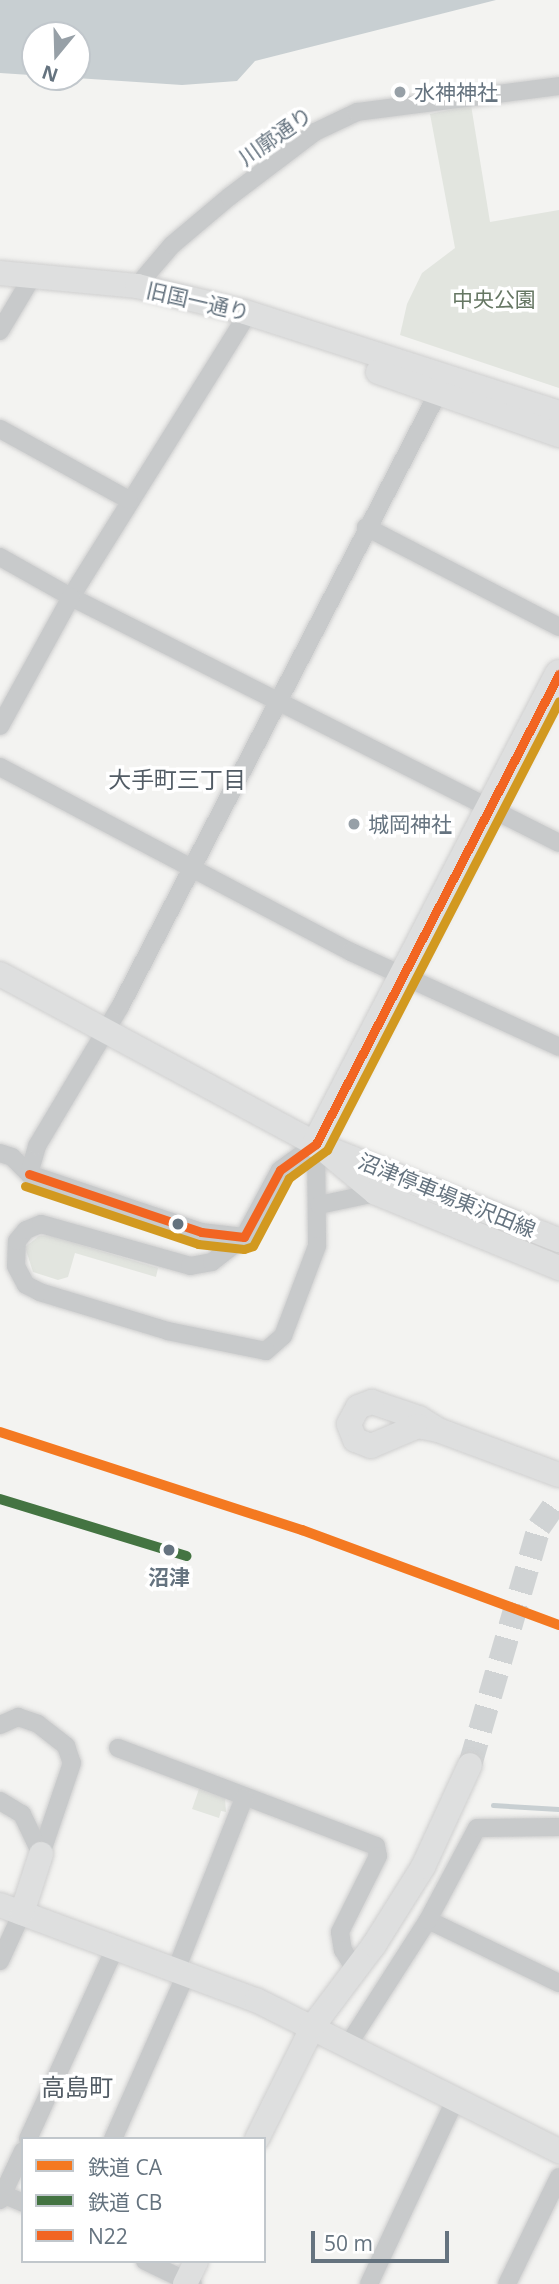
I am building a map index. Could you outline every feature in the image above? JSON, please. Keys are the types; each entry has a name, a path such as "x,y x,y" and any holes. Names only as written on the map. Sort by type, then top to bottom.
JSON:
{"main road":[{"path":"0,273 137,286"},
{"name":"旧国一通り","path":"137,286 559,435"},
{"name":"旧国一通り","path":"137,286 245,312 559,413"},
{"path":"0,974 316,1144 559,674"},
{"name":"沼津停車場東沢田線","path":"316,1144 376,1193 559,1268"},
{"name":"沼津停車場東沢田線","path":"316,1144 559,1240"},
{"path":"438,1430 559,1475"},
{"path":"258,2137 313,2026 355,1969 423,1867 470,1765"},
{"path":"41,1854 11,1909 181,1972 313,2026 559,2151"}],"street":[{"name":"川廓通り","path":"137,286 172,245 229,197 315,132 357,112 559,86"},
{"path":"0,331 32,277"},
{"path":"0,726 129,499 242,323"},
{"path":"29,1174 37,1146 86,1057 106,1031 438,393"},
{"path":"0,429 129,499"},
{"path":"366,527 559,628"},
{"path":"0,557 71,597 279,698 559,843"},
{"path":"0,767 402,975 559,1047"},
{"path":"316,1144 319,1205 317,1246 289,1322 265,1351 168,1331 40,1292 26,1285 14,1252 26,1230 41,1224 66,1227 190,1266 212,1262 244,1237 280,1170 316,1144"},
{"path":"0,1153 12,1157 29,1174 201,1232 244,1237"},
{"path":"319,1205 376,1193"},
{"path":"0,1726 18,1717 38,1724 66,1746 72,1763 41,1854"},
{"path":"118,1748 376,1846 378,1856 340,1932 343,1950 355,1969"},
{"path":"114,2137 181,1972 244,1798"},
{"path":"0,1801 22,1814 41,1854"},
{"path":"348,2045 428,1920 477,1828 559,1827"},
{"path":"0,1961 11,1909"},
{"path":"428,1920 559,1983"},
{"path":"29,2137 115,1948"},
{"path":"369,2284 455,2100"},
{"path":"21,2155 1,2196 21,2202"},
{"path":"507,2284 559,2177"},
{"path":"151,2263 190,2277"}],"green space":[{"name":"中央公園","path":"471,105 490,222 559,210 559,388 400,335 407,304 422,273 455,248 430,114"},
{"path":"48,1235 158,1268 156,1277 75,1253 68,1277 58,1280 33,1272 25,1247 39,1236"},
{"path":"199,1789 225,1798 226,1812 221,1811 219,1818 192,1809"}],"shaded area":[{"path":"0,0 496,0 255,61 237,81 182,85 91,79 91,21 21,21 21,74 0,73"}],"waterway":[{"path":"493,1805 559,1809"}],"tunnel":[{"path":"470,1765 539,1527 559,1498"}],"rail line":[{"name":"CA","path":"0,1432 302,1530 559,1625"},
{"name":"CB","path":"0,1499 187,1556"}],"transit line":[{"name":"N22","path":"29,1174 201,1232 244,1237 280,1170 316,1144 559,674"},
{"path":"25,1186 198,1244 244,1249 253,1246 289,1178 327,1150 559,701"}],"place":[{"name":"水神神社","path":"400,92"},
{"name":"城岡神社","path":"354,824"},
{"name":"沼津","path":"169,1550"}],"district":[{"name":"大手町三丁目","path":"177,779"},
{"name":"高島町","path":"77,2087"}]}
